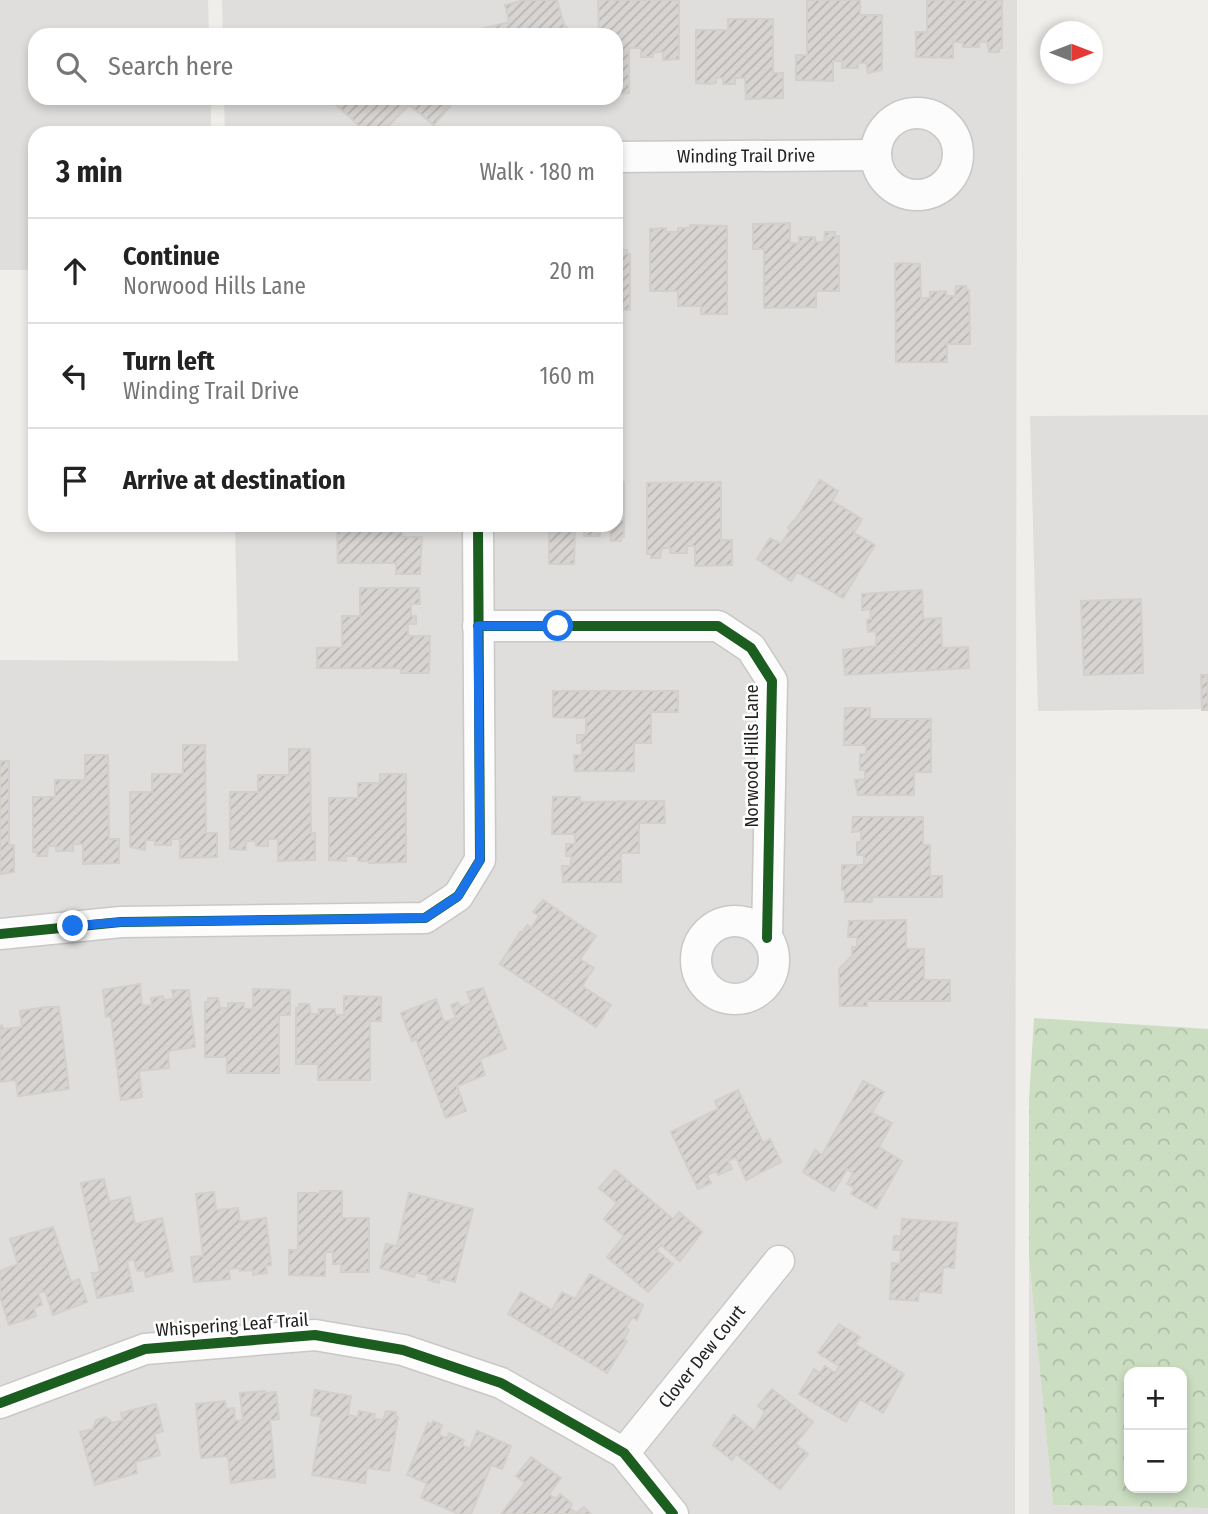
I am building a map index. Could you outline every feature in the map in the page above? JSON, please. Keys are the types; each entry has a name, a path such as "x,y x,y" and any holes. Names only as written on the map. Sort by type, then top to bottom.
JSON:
{"street":[{"name":"Winding Trail Drive","path":"623,157 876,155"},
{"path":"0,934 121,922 425,918 458,896 480,860 478,532"},
{"name":"Norwood Hills Lane","path":"478,626 718,626 751,648 772,681 767,938"},
{"name":"Clover Dew Court","path":"624,1453 779,1261"},
{"name":"Whispering Leaf Trail","path":"0,1403 145,1349 315,1335 403,1349 501,1383 624,1453 673,1514"}],"shaded area":[{"path":"0,0 208,0 209,28 28,28 28,105 211,105 211,126 28,126 28,270 0,270"},
{"path":"222,0 1017,0 1015,1514 0,1514 0,660 238,661 235,532 623,532 623,126 225,126 224,105 623,105 623,28 223,28"},
{"path":"1208,415 1208,709 1038,711 1030,416"},
{"path":"1029,1259 1053,1505 1208,1508 1208,1514 1029,1514"}],"green space":[{"path":"1034,1018 1208,1029 1208,1508 1053,1505 1029,1259 1029,1100"}],"building":[{"path":"524,0 557,0 565,28 485,28 509,22 505,5"},
{"path":"598,0 679,0 679,59 663,60 663,52 653,52 653,57 641,57 641,48 629,48 629,93 623,93 623,28 599,28"},
{"path":"807,0 860,0 860,15 882,15 882,70 868,73 866,63 858,63 858,68 842,68 842,61 833,61 833,81 796,80 796,55 807,55"},
{"path":"927,0 1002,0 1002,48 999,48 999,52 989,52 987,42 979,42 979,47 963,47 963,42 953,42 953,58 916,57 916,32 927,32"},
{"path":"728,19 773,19 773,73 783,73 783,98 746,99 745,78 735,78 735,84 723,84 723,78 716,78 716,83 711,84 696,83 696,30 728,30"},
{"path":"336,105 409,105 389,126 359,126"},
{"path":"409,105 451,105 434,125"},
{"path":"790,223 790,243 799,243 799,237 815,237 815,242 824,242 825,232 835,232 835,236 839,236 839,291 816,291 816,307 764,308 764,249 753,249 753,224"},
{"path":"690,225 727,226 727,314 701,314 701,306 678,306 678,291 650,291 650,229 666,228 666,232 678,232 678,228 690,228"},
{"path":"623,250 630,254 630,310 623,310"},
{"path":"895,264 920,264 921,298 930,298 930,292 946,291 946,296 955,296 956,286 966,286 966,290 969,290 970,344 947,344 947,362 896,362"},
{"path":"820,480 838,491 832,501 862,519 854,533 875,545 843,598 797,572 791,581 757,559 770,538 781,544 790,530 788,528"},
{"path":"624,482 624,537 621,537 621,541 611,541 610,532 623,532"},
{"path":"721,482 721,540 732,540 732,565 695,566 695,546 687,546 687,553 670,553 670,548 662,548 660,558 651,558 651,554 647,554 647,483"},
{"path":"337,532 402,532 402,537 422,537 420,574 396,574 396,563 338,563"},
{"path":"549,532 575,532 574,564 549,564"},
{"path":"584,532 600,532 600,536 584,536"},
{"path":"360,588 419,588 420,604 411,604 411,616 416,616 416,624 408,624 408,636 430,636 429,673 401,673 401,668 317,668 317,648 342,647 342,616 360,616"},
{"path":"922,590 923,619 941,618 942,648 968,647 969,668 845,675 843,650 876,646 876,631 868,632 870,609 862,610 862,594"},
{"path":"1141,599 1143,673 1084,675 1081,601"},
{"path":"1201,675 1208,675 1208,710 1202,710"},
{"path":"553,691 678,691 678,712 651,712 651,743 634,743 634,771 575,771 574,755 582,755 582,743 577,743 577,735 586,735 586,718 553,717"},
{"path":"845,708 870,708 870,719 931,719 931,772 914,772 914,795 858,795 855,780 865,779 865,770 860,770 860,754 866,754 866,745 844,745"},
{"path":"183,745 205,745 206,833 217,833 217,857 180,858 180,839 171,839 171,845 155,845 155,840 146,840 145,850 130,847 130,792 152,792 152,774 183,774"},
{"path":"289,749 310,749 311,833 315,833 315,860 278,861 278,839 268,839 268,846 256,846 256,841 246,841 246,850 230,849 230,792 258,792 258,775 289,775"},
{"path":"85,755 108,755 109,839 119,839 119,863 83,864 83,844 73,844 73,851 56,851 56,846 48,846 47,856 37,856 37,852 33,852 33,797 55,797 55,780 85,780"},
{"path":"0,761 9,761 9,845 14,845 14,872 2,874 0,874"},
{"path":"380,774 406,774 406,862 369,863 358,861 358,856 346,856 346,861 329,860 329,798 358,798 358,783 380,783"},
{"path":"553,797 580,797 580,802 664,801 665,823 639,823 639,853 621,853 621,882 563,882 562,866 571,866 571,856 566,856 566,844 575,844 575,834 552,834"},
{"path":"853,817 923,817 923,845 930,845 930,876 942,876 942,897 872,897 872,902 845,902 842,865 864,865 864,855 857,855 857,842 861,842 861,831 852,832"},
{"path":"543,900 596,936 580,959 594,968 582,986 611,1005 596,1027 500,964 520,932 522,933 527,925 531,928 539,916 533,912"},
{"path":"906,920 906,949 924,949 924,980 950,980 950,1001 867,1001 867,1006 840,1006 839,969 852,956 852,947 857,947 857,937 848,937 849,921"},
{"path":"140,984 142,1006 152,1005 151,998 163,996 164,1000 174,999 172,990 189,990 195,1047 168,1051 169,1068 139,1071 142,1097 121,1100 111,1016 106,1017 103,990"},
{"path":"483,988 506,1049 480,1059 485,1075 457,1086 466,1111 446,1118 416,1039 412,1041 401,1013 436,999 444,1022 456,1018 451,1005 458,1002 460,1007 471,1003 467,992"},
{"path":"253,989 290,990 290,1015 279,1015 279,1073 227,1073 227,1057 205,1057 205,1002 208,1002 208,998 218,998 220,1008 228,1008 228,1003 244,1003 244,1009 253,1009"},
{"path":"344,996 381,997 381,1021 370,1021 370,1080 318,1080 318,1064 296,1064 296,1008 299,1008 299,1004 309,1004 311,1014 319,1014 319,1009 335,1009 335,1015 344,1015"},
{"path":"59,1007 69,1089 18,1096 16,1080 0,1082 0,1026 2,1025 3,1029 22,1027 20,1011"},
{"path":"863,1081 884,1092 872,1113 892,1123 879,1147 902,1161 876,1208 851,1194 855,1188 847,1184 853,1173 847,1169 834,1191 803,1172 815,1150 822,1155"},
{"path":"738,1090 763,1143 770,1139 781,1162 746,1180 736,1157 728,1161 732,1169 718,1175 716,1171 707,1175 711,1183 698,1189 671,1132 718,1109 715,1101"},
{"path":"615,1170 673,1219 679,1212 702,1232 680,1261 661,1245 656,1250 673,1264 648,1292 607,1257 624,1236 604,1219 617,1203 599,1188"},
{"path":"104,1179 109,1202 130,1197 135,1224 162,1218 173,1271 146,1277 144,1270 137,1271 134,1259 127,1261 133,1291 97,1298 92,1273 100,1272 81,1183"},
{"path":"342,1191 342,1218 369,1218 369,1272 341,1272 341,1264 333,1264 333,1252 325,1252 325,1276 289,1275 289,1250 298,1250 298,1193"},
{"path":"214,1192 216,1210 238,1208 240,1222 266,1218 271,1265 266,1266 267,1273 253,1275 253,1270 229,1269 230,1279 194,1282 191,1257 203,1256 196,1194"},
{"path":"409,1193 473,1209 455,1282 440,1278 439,1283 416,1272 414,1277 380,1268 386,1244 397,1246"},
{"path":"902,1219 957,1223 954,1268 943,1267 941,1293 919,1291 918,1301 890,1299 892,1263 900,1264 901,1250 893,1250 894,1236 901,1237"},
{"path":"53,1227 71,1282 79,1279 87,1302 53,1315 45,1291 38,1293 42,1305 34,1308 36,1316 9,1325 0,1296 0,1271 18,1264 10,1239"},
{"path":"590,1274 643,1305 637,1320 632,1317 626,1328 629,1330 624,1339 627,1341 607,1373 508,1314 521,1292 552,1310 562,1292 575,1299"},
{"path":"839,1324 860,1337 855,1344 904,1374 883,1413 860,1399 846,1422 799,1394 814,1369 820,1373 825,1366 835,1373 839,1366 818,1353"},
{"path":"772,1389 813,1422 795,1444 808,1454 780,1489 736,1454 732,1460 713,1445 734,1415 754,1431 765,1412 758,1406"},
{"path":"315,1390 351,1396 348,1415 358,1417 359,1411 375,1414 374,1419 383,1420 386,1411 396,1412 395,1416 398,1417 389,1471 367,1468 365,1483 312,1475 322,1417 311,1415"},
{"path":"276,1392 279,1419 270,1420 275,1477 231,1483 228,1456 201,1458 196,1404 225,1401 226,1409 234,1408 235,1421 243,1420 240,1393"},
{"path":"156,1404 163,1431 154,1434 160,1455 135,1462 137,1473 95,1485 80,1432 93,1429 96,1420 106,1417 113,1423 123,1420 121,1413"},
{"path":"433,1421 442,1425 439,1435 447,1438 449,1433 464,1440 462,1445 470,1449 477,1431 511,1446 502,1469 491,1465 471,1514 459,1514 421,1498 427,1483 407,1475 428,1423 432,1425"},
{"path":"531,1457 561,1478 549,1494 556,1499 560,1494 572,1504 570,1508 576,1513 584,1507 591,1514 501,1514 525,1483 516,1476"}],"cycle path":[{"path":"0,934 121,922 425,918 458,896 480,860 478,532"},
{"path":"478,626 718,626 751,648 772,681 767,938"},
{"path":"0,1403 145,1349 315,1335 403,1350 501,1383 624,1453 673,1514"}],"route":[{"path":"73,926 121,922 425,918 458,896 480,860 478,626 558,626"}]}
